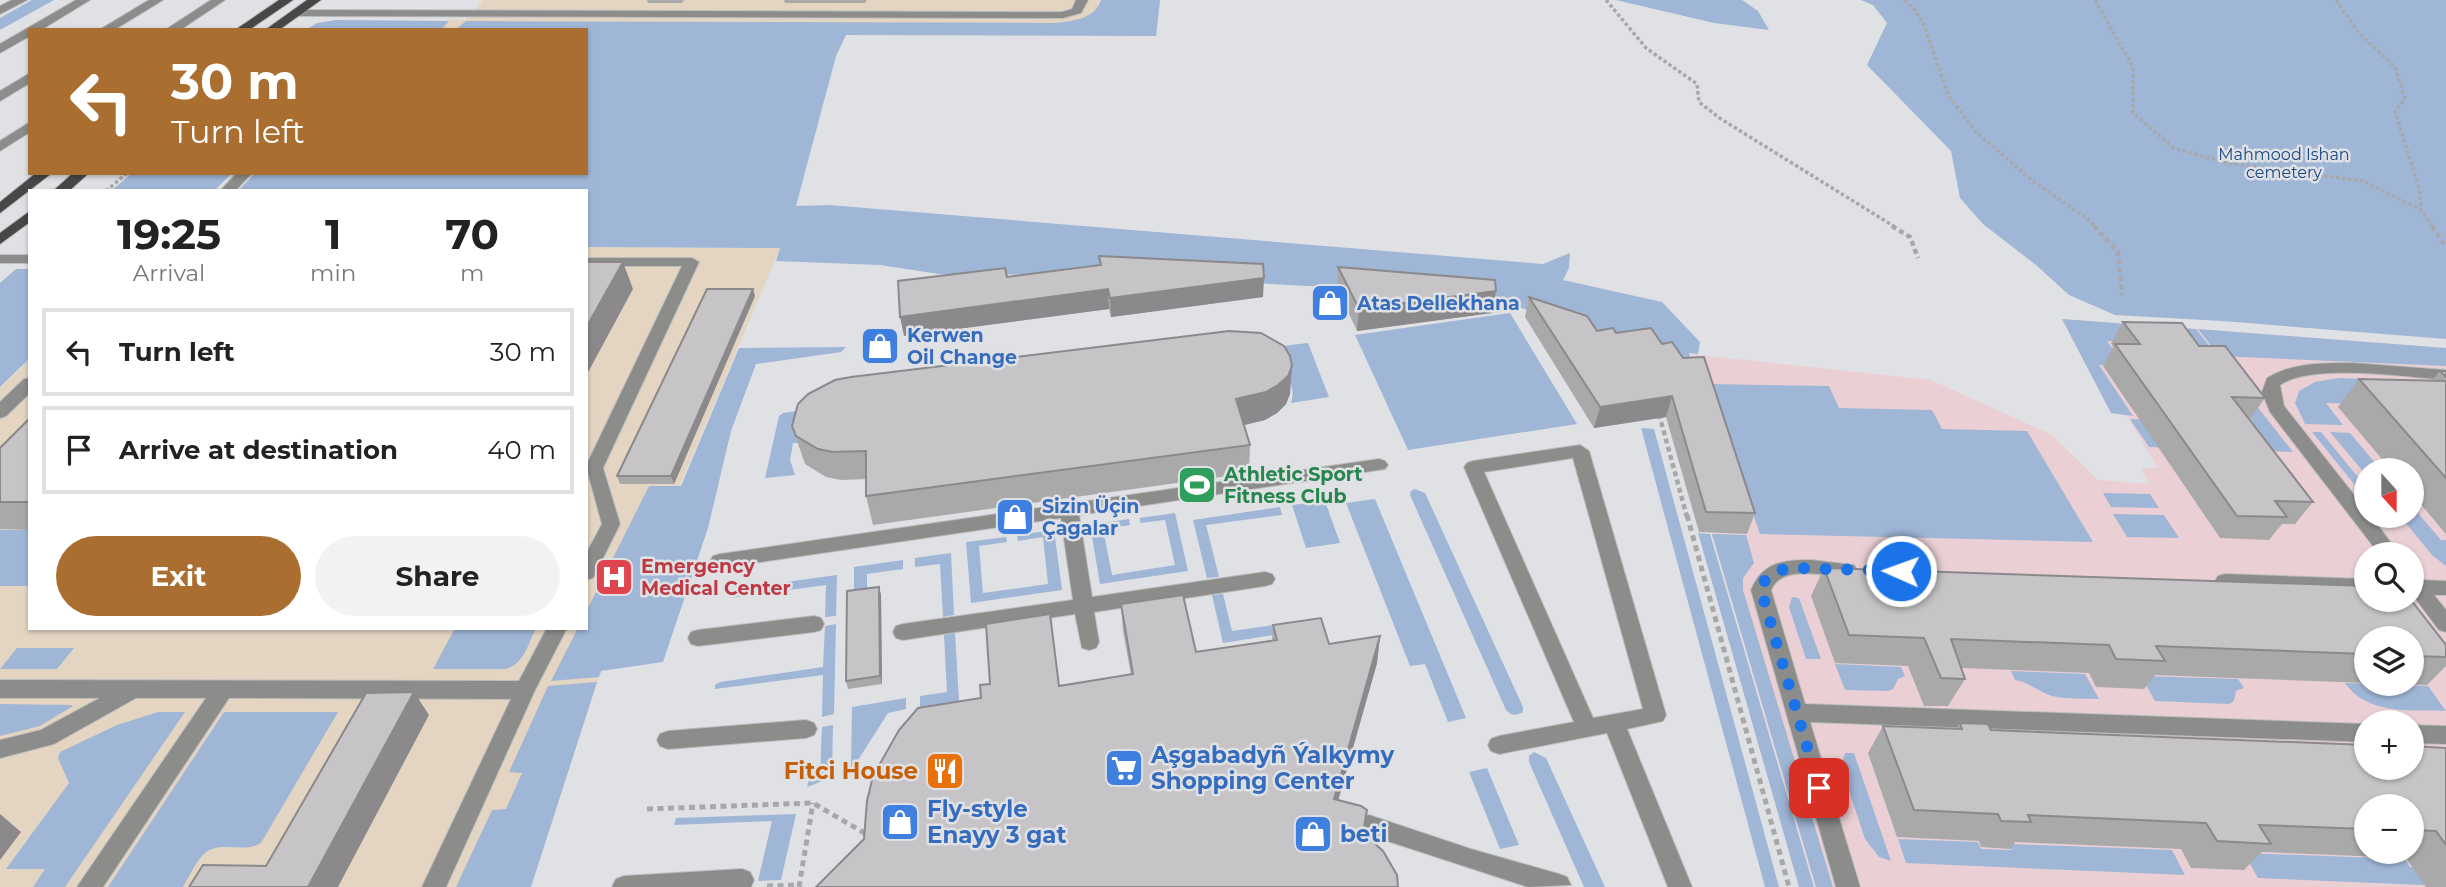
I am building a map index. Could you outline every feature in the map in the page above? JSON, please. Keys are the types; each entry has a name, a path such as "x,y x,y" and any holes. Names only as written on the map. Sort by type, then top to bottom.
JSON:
{"main road":[{"path":"244,28 288,0"},
{"path":"274,28 315,0"},
{"path":"0,209 42,175"},
{"path":"62,189 80,175"},
{"path":"0,240 28,217"}],"lane":[{"path":"0,11 21,0"},
{"path":"35,28 84,0"},
{"path":"108,28 157,0"},
{"path":"174,28 219,0"},
{"path":"490,13 502,0"},
{"path":"985,15 990,0"},
{"path":"296,13 1063,15 1077,11 1082,0"},
{"path":"0,49 28,32"},
{"path":"0,97 28,78"},
{"path":"0,147 28,126"},
{"path":"229,189 243,175"},
{"path":"0,259 28,259"},
{"path":"588,262 692,262 594,468 611,524 588,569"},
{"path":"2381,542 2276,408 2270,395 2272,384 2278,377 2301,369 2446,375"},
{"path":"0,412 28,385"},
{"path":"1499,745 1655,715 1580,451 1473,467 1587,728"},
{"path":"720,561 1379,465"},
{"path":"1069,510 1089,642"},
{"path":"1848,887 1761,590 1762,583 1769,576 1782,569 1860,570"},
{"path":"903,632 1265,579"},
{"path":"2202,581 2354,586"},
{"path":"2424,586 2446,588"},
{"path":"2424,598 2446,624"},
{"path":"698,638 814,624"},
{"path":"434,887 557,630"},
{"path":"0,689 526,690"},
{"path":"0,750 46,738 134,689"},
{"path":"89,887 224,689"},
{"path":"1797,713 2354,733"},
{"path":"1614,723 1680,887"},
{"path":"668,740 806,729"},
{"path":"2424,735 2446,736"},
{"path":"1369,825 1471,860 1559,885"},
{"path":"624,887 750,883"}],"path":[{"path":"1606,0 1623,25 1657,61 1697,84 1699,102 1721,119 1910,237 1918,258"},
{"path":"1904,0 1915,10 1924,25 1948,94 1975,131 2034,182 2088,219 2118,252 2122,295"},
{"path":"2095,0 2133,67 2133,113 2174,148 2225,163 2363,181 2421,210"},
{"path":"2336,0 2358,32 2395,67 2405,99 2395,111 2418,188 2421,210 2446,247"},
{"path":"108,189 125,175"},
{"path":"1659,414 1789,887"},
{"path":"647,809 813,803 866,834"},
{"path":"750,883 799,886 813,803"}],"shaded area":[{"path":"483,0 1160,0 1156,36 588,33 588,28 442,28 451,19 465,20"},
{"name":"Emergency Medical Center","path":"588,247 780,248 599,677 531,887 0,887 0,388 28,361 28,630 588,630"},
{"path":"2062,319 2446,348 2446,887 1815,887 1711,533 1747,534 1691,354 1931,380 2052,435 2098,480 2149,484 2141,468 2158,468 2126,415 2111,413"}],"green space":[{"path":"32,0 54,0 0,30 0,18"},
{"path":"1101,0 1160,0 1156,36 846,35 836,56 796,206 829,205 1543,264 1570,253 1569,268 1563,280 1662,302 1700,342 1698,354 1689,353 1696,377 1522,308 1468,316 1346,288 1100,275 939,274 880,265 776,261 780,248 588,247 588,189 240,189 253,175 588,175 588,28 457,28 466,21 1056,23 1089,15"},
{"path":"1616,0 1742,0 1758,11 1769,30 1714,23"},
{"name":"Mahmood Ishan cemetery","path":"1861,0 2446,0 2446,339 2115,315 2069,295 2036,265 1983,224 1960,198 1951,151 1867,65 1887,23 1873,5"},
{"path":"336,20 449,21 443,28 309,28 317,23"},
{"path":"130,175 230,175 216,189 113,189"},
{"path":"16,269 28,269 28,360 0,387 0,283"},
{"path":"1510,313 1577,424 1408,450 1355,335"},
{"path":"2062,319 2196,329 2293,452 2149,447 2130,419 2253,422 2210,367 2171,342 2107,341 2124,365 2099,365 2133,416 2111,413"},
{"path":"2198,329 2446,348 2446,366 2219,356"},
{"path":"1308,343 1329,397 1291,403 1293,392 1285,375 1269,364 1240,351"},
{"path":"846,347 841,352 756,364 731,431 708,528 663,662 601,671 599,677 551,681 577,630 588,630 588,608 649,486 681,486 739,348"},
{"path":"2341,378 2446,383 2417,406 2326,403 2343,425 2305,424 2295,403 2299,391 2315,382"},
{"path":"1708,384 1829,386 1839,408 1932,410 1942,429 2027,431 2093,542 1760,534"},
{"path":"856,402 799,443 793,443 790,460 795,475 765,478 779,416 783,413"},
{"path":"1641,428 1654,429 1779,887 1765,887"},
{"path":"2312,432 2321,432 2354,472 2354,484"},
{"path":"2330,432 2350,433 2371,458 2354,458 2354,461"},
{"path":"1415,489 1425,493 1523,707 1521,713 1516,715 1506,710 1410,495"},
{"path":"2103,493 2150,494 2159,508 2111,507"},
{"path":"1375,499 1466,718 1448,722 1425,664 1410,666 1346,503"},
{"path":"1325,501 1340,543 1306,548 1292,505"},
{"path":"1280,507 1282,515 1206,525 1219,577 1207,578 1193,520"},
{"path":"1175,513 1188,571 1100,584 1090,525 1129,519 1130,525 1103,529 1112,575 1175,565 1165,520 1140,523 1140,518"},
{"path":"2113,514 2164,515 2179,538 2127,537"},
{"path":"2424,520 2441,540 2446,540 2446,566 2432,555 2410,528 2424,528"},
{"path":"0,530 28,530 28,586 0,586"},
{"path":"1054,530 1062,590 971,603 966,542 1006,537 1007,542 979,546 983,593 1048,584 1043,537 1018,541 1017,535"},
{"path":"1698,533 1710,534 1814,887 1799,887"},
{"path":"1712,534 1746,535 1754,563 1743,578 1743,590 1833,887 1816,887"},
{"path":"951,553 954,615 943,617 940,564 915,567 915,558"},
{"path":"903,560 903,569 867,574 867,589 854,591 854,567"},
{"path":"837,575 836,616 825,617 826,585 730,598 749,587"},
{"path":"1223,594 1232,631 1315,619 1317,628 1223,643 1212,595"},
{"path":"1792,597 1799,598 1821,659 1806,659 1789,607"},
{"path":"836,624 834,714 822,717 823,675 715,689 715,685 720,682 823,667 825,626"},
{"path":"454,630 535,630 521,658 506,669 433,669"},
{"path":"955,633 959,701 920,707 920,696 947,692 944,635"},
{"path":"17,648 74,648 57,669 0,669"},
{"path":"1835,664 1901,667 1905,676 1898,679 1893,689 1888,691 1845,690"},
{"path":"2011,671 2085,674 2099,699 2052,696 2015,680"},
{"path":"2141,676 2238,679 2244,688 2236,691 2234,701 2229,704 2155,701"},
{"path":"597,682 531,887 456,887 492,810 506,809 522,773 509,772 548,686"},
{"path":"2345,683 2354,683 2354,693"},
{"path":"2424,686 2428,686 2446,711 2391,709 2365,701 2358,696 2424,696"},
{"path":"906,698 906,709 888,713 851,771 852,707"},
{"path":"0,704 73,706 40,726 0,736"},
{"path":"158,712 185,712 65,887 33,887 45,869 6,869 69,783 58,758 60,752 117,725"},
{"path":"224,712 338,712 261,843 247,847 211,849 199,860 183,887 108,887"},
{"path":"833,725 832,773 823,781 807,787 809,779 820,775 822,727"},
{"path":"1534,752 1546,758 1605,887 1584,887 1529,762 1529,756"},
{"path":"1845,753 1854,753 1891,861 1879,857 1865,839 1841,766"},
{"path":"1487,768 1519,845 1500,849 1469,772"},
{"path":"796,814 781,880 758,881 772,821 674,825 676,818"},
{"path":"1898,839 1978,842 1981,849 2012,850 2010,844 2172,850 2185,875 1906,863"},
{"path":"2244,853 2354,857 2354,864 2408,864 2410,867 2443,868 2446,886 2258,878"}],"building":[{"path":"1099,256 1263,264 1264,278 1110,298 1108,289 900,317 898,281 1005,268 1007,277 1101,265"},
{"path":"588,262 623,262 588,324"},
{"path":"1338,267 1495,280 1496,291 1359,309"},
{"path":"707,289 753,289 671,476 617,476"},
{"path":"1529,297 1587,316 1597,331 1613,328 1616,333 1651,328 1662,344 1672,342 1683,358 1704,357 1755,513 1706,512 1672,396 1600,407"},
{"path":"2123,322 2182,323 2199,346 2225,346 2265,398 2232,397 2313,502 2275,501 2287,517 2237,516 2115,344 2140,344"},
{"path":"1229,331 1261,333 1284,346 1292,366 1288,376 1278,385 1266,392 1236,399 1250,445 866,496 866,451 833,452 818,449 796,436 792,426 798,404 808,394 835,380"},
{"path":"2359,379 2446,381 2446,478"},
{"path":"28,420 28,502 0,502 0,448"},
{"path":"1824,568 2354,586 2354,612 2420,612 2446,645 2446,657 2424,656 2424,626 2354,626 2354,654 2156,646 2165,661 2116,659 2109,645 1951,639 1965,679 1941,678 1924,638 1849,635"},
{"path":"879,587 880,676 846,681 847,591"},
{"name":"Aşgabadyñ Ýalkymy Shopping Center","path":"1183,595 1196,652 1277,640 1273,625 1321,618 1329,644 1380,636 1334,799 1367,810 1363,833 1383,851 1397,875 1398,887 816,887 864,839 867,801 873,776 899,730 918,708 981,698 980,685 990,684 986,624 1050,614 1059,686 1133,674 1121,604"},
{"path":"414,692 308,887 189,887 203,865 266,866 366,693"},
{"path":"1960,723 1988,724 1991,730 2354,745 2354,780 2424,780 2424,747 2446,748 2446,845 2436,831 2424,830 2424,794 2354,794 2354,829 2259,825 2271,844 2217,841 2206,823 2028,815 2031,822 2001,821 1998,814 1914,810 1883,726 1962,729"}],"place":[{"name":"Atas Dellekhana","path":"1330,303"},
{"name":"Kerwen Oil Change","path":"880,346"},
{"name":"Athletic Sport Fitness Club","path":"1197,485"},
{"name":"Sizin Üçin Çagalar","path":"1015,517"},
{"name":"Emergency Medical Center","path":"614,577"},
{"name":"Aşgabadyñ Ýalkymy Shopping Center","path":"1124,768"},
{"name":"Fitci House","path":"945,771"},
{"name":"Fly-style Enayy 3 gat","path":"900,822"},
{"name":"beti","path":"1313,834"}],"route":[{"path":"1819,788 1761,590 1762,583 1782,569 1792,568 1901,571"}]}
